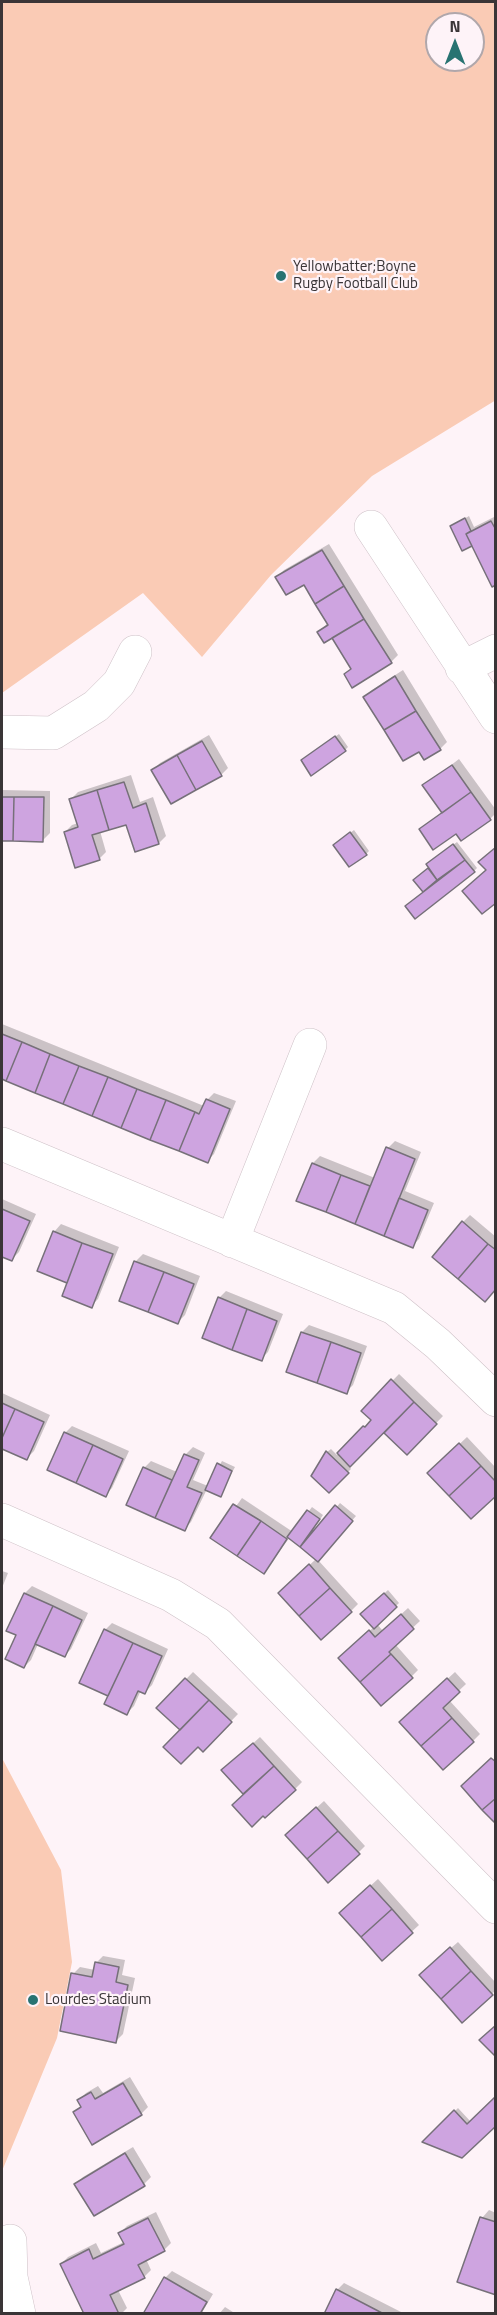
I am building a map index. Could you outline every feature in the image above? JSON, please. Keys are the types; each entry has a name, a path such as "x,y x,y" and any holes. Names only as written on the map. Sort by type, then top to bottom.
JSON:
{"street":[{"path":"371,527 495,717"},
{"path":"462,668 495,651"},
{"path":"2,732 53,733 96,706 119,683 135,652"},
{"path":"232,1240 310,1045"},
{"path":"2,1144 394,1308 438,1344 495,1400"},
{"path":"2,1520 171,1595 218,1624 495,1908"},
{"path":"10,2241 11,2277 19,2313"}],"shaded area":[{"name":"Yellowbatter;Boyne Rugby Football Club","path":"2,2 495,2 496,400 372,476 271,575 202,657 143,593 2,693"},
{"name":"Lourdes Stadium","path":"2,1758 61,1870 72,1962 57,2038 2,2171"}],"building":[{"path":"465,518 471,531 466,534 472,546 462,551 450,526"},
{"path":"491,521 496,530 496,585 492,587 466,534"},
{"path":"322,550 344,586 315,604 304,585 286,595 275,577"},
{"path":"344,586 364,619 324,643 317,632 328,625 315,604"},
{"path":"364,619 392,663 352,688 344,674 351,669 332,638"},
{"path":"395,676 416,711 384,730 363,697"},
{"path":"416,711 441,750 424,760 419,752 403,761 384,730"},
{"path":"335,736 346,751 311,776 301,760"},
{"path":"202,741 222,776 196,790 177,755"},
{"path":"177,755 196,790 171,804 151,770"},
{"path":"452,765 471,792 442,813 422,785"},
{"path":"124,782 133,808 146,803 159,844 135,852 126,825 109,830 97,790"},
{"path":"97,790 109,830 92,835 100,860 75,868 64,832 78,827 69,799"},
{"path":"471,792 491,820 461,841 456,834 433,850 419,829"},
{"path":"2,797 14,797 13,841 2,841"},
{"path":"14,797 44,797 43,842 13,841"},
{"path":"350,832 367,855 349,867 333,845"},
{"path":"453,844 465,860 437,880 426,864"},
{"path":"496,847 496,903 482,914 462,891 486,870 478,862"},
{"path":"465,860 475,872 415,919 405,906"},
{"path":"428,868 437,880 423,892 413,880"},
{"path":"2,1034 22,1042 6,1081 2,1079"},
{"path":"22,1042 50,1054 35,1093 6,1081"},
{"path":"50,1054 79,1066 63,1104 35,1093"},
{"path":"79,1066 108,1077 92,1116 63,1104"},
{"path":"108,1077 137,1089 121,1128 92,1116"},
{"path":"137,1089 166,1100 150,1140 121,1128"},
{"path":"206,1099 230,1109 208,1163 179,1151 195,1112 199,1114"},
{"path":"166,1100 195,1112 179,1151 150,1140"},
{"path":"386,1147 415,1159 384,1236 355,1224"},
{"path":"312,1163 341,1175 326,1212 296,1201"},
{"path":"341,1175 370,1186 355,1224 326,1212"},
{"path":"399,1198 428,1210 413,1248 384,1236"},
{"path":"2,1209 30,1221 12,1261 2,1257"},
{"path":"462,1221 488,1244 458,1279 432,1257"},
{"path":"53,1231 82,1243 67,1283 37,1271"},
{"path":"82,1243 113,1254 92,1308 62,1296"},
{"path":"488,1244 496,1250 496,1289 485,1302 458,1279"},
{"path":"134,1261 164,1272 148,1312 119,1301"},
{"path":"164,1272 194,1284 178,1324 148,1312"},
{"path":"218,1297 247,1309 232,1350 202,1338"},
{"path":"247,1309 277,1321 262,1361 232,1350"},
{"path":"301,1332 331,1342 317,1383 286,1372"},
{"path":"331,1342 361,1353 347,1394 317,1383"},
{"path":"391,1379 414,1402 350,1467 337,1453 371,1420 361,1411"},
{"path":"414,1402 437,1424 407,1455 384,1433"},
{"path":"2,1403 15,1409 2,1438"},
{"path":"15,1409 44,1422 27,1460 2,1449 2,1438"},
{"path":"64,1432 93,1445 76,1483 47,1470"},
{"path":"459,1443 481,1466 449,1496 427,1473"},
{"path":"93,1445 123,1459 106,1497 76,1483"},
{"path":"326,1451 349,1473 329,1493 311,1476"},
{"path":"184,1454 199,1460 187,1487 202,1493 185,1531 155,1518"},
{"path":"217,1463 232,1471 221,1497 205,1490"},
{"path":"481,1466 496,1482 496,1496 471,1519 449,1496"},
{"path":"143,1467 172,1480 155,1518 126,1505"},
{"path":"233,1504 261,1521 237,1556 210,1538"},
{"path":"335,1505 353,1521 318,1562 300,1547"},
{"path":"307,1510 320,1519 300,1547 287,1537"},
{"path":"261,1521 287,1539 264,1574 237,1556"},
{"path":"309,1564 330,1588 299,1616 278,1593"},
{"path":"330,1588 352,1612 321,1640 299,1616"},
{"path":"24,1593 53,1606 24,1668 5,1659 16,1635 6,1631"},
{"path":"384,1593 397,1607 374,1629 360,1614"},
{"path":"53,1606 82,1620 65,1657 35,1644"},
{"path":"401,1614 414,1629 360,1682 338,1658 369,1630 375,1637"},
{"path":"104,1629 133,1643 108,1696 79,1683"},
{"path":"133,1643 162,1656 145,1694 138,1691 127,1715 104,1704"},
{"path":"391,1654 413,1678 381,1706 360,1682"},
{"path":"185,1678 209,1700 180,1730 156,1708"},
{"path":"447,1678 460,1692 443,1708 452,1718 421,1746 399,1722"},
{"path":"209,1700 232,1722 203,1752 198,1747 181,1764 163,1747"},
{"path":"452,1718 474,1742 443,1770 421,1746"},
{"path":"253,1743 274,1766 243,1794 221,1770"},
{"path":"491,1758 496,1762 496,1798 482,1810 461,1786"},
{"path":"274,1766 296,1790 252,1827 232,1805"},
{"path":"496,1798 496,1824 482,1810"},
{"path":"316,1807 338,1831 307,1859 285,1835"},
{"path":"338,1831 360,1854 328,1883 307,1859"},
{"path":"370,1885 392,1909 361,1937 339,1913"},
{"path":"392,1909 413,1933 382,1961 361,1937"},
{"path":"450,1947 471,1971 441,1999 419,1975"},
{"path":"95,1962 119,1967 116,1982 128,1985 116,2043 60,2031 71,1973 92,1977"},
{"path":"471,1971 493,1995 462,2023 441,1999"},
{"path":"496,2025 496,2057 479,2040"},
{"path":"123,2083 142,2115 92,2145 73,2112 81,2107 77,2100 91,2092 95,2099"},
{"path":"496,2096 496,2126 462,2158 422,2142 454,2110 467,2124"},
{"path":"125,2153 145,2186 94,2216 74,2184"},
{"path":"480,2217 496,2222 496,2295 457,2282"},
{"path":"148,2218 165,2251 138,2265 145,2278 110,2295 119,2314 84,2314 60,2264 89,2249 93,2259 124,2244 118,2233"},
{"path":"164,2277 207,2302 200,2314 143,2314"},
{"path":"336,2289 384,2314 324,2314"}],"place":[{"name":"Yellowbatter;Boyne Rugby Football Club","path":"281,276"},
{"name":"Lourdes Stadium","path":"33,2000"}]}
